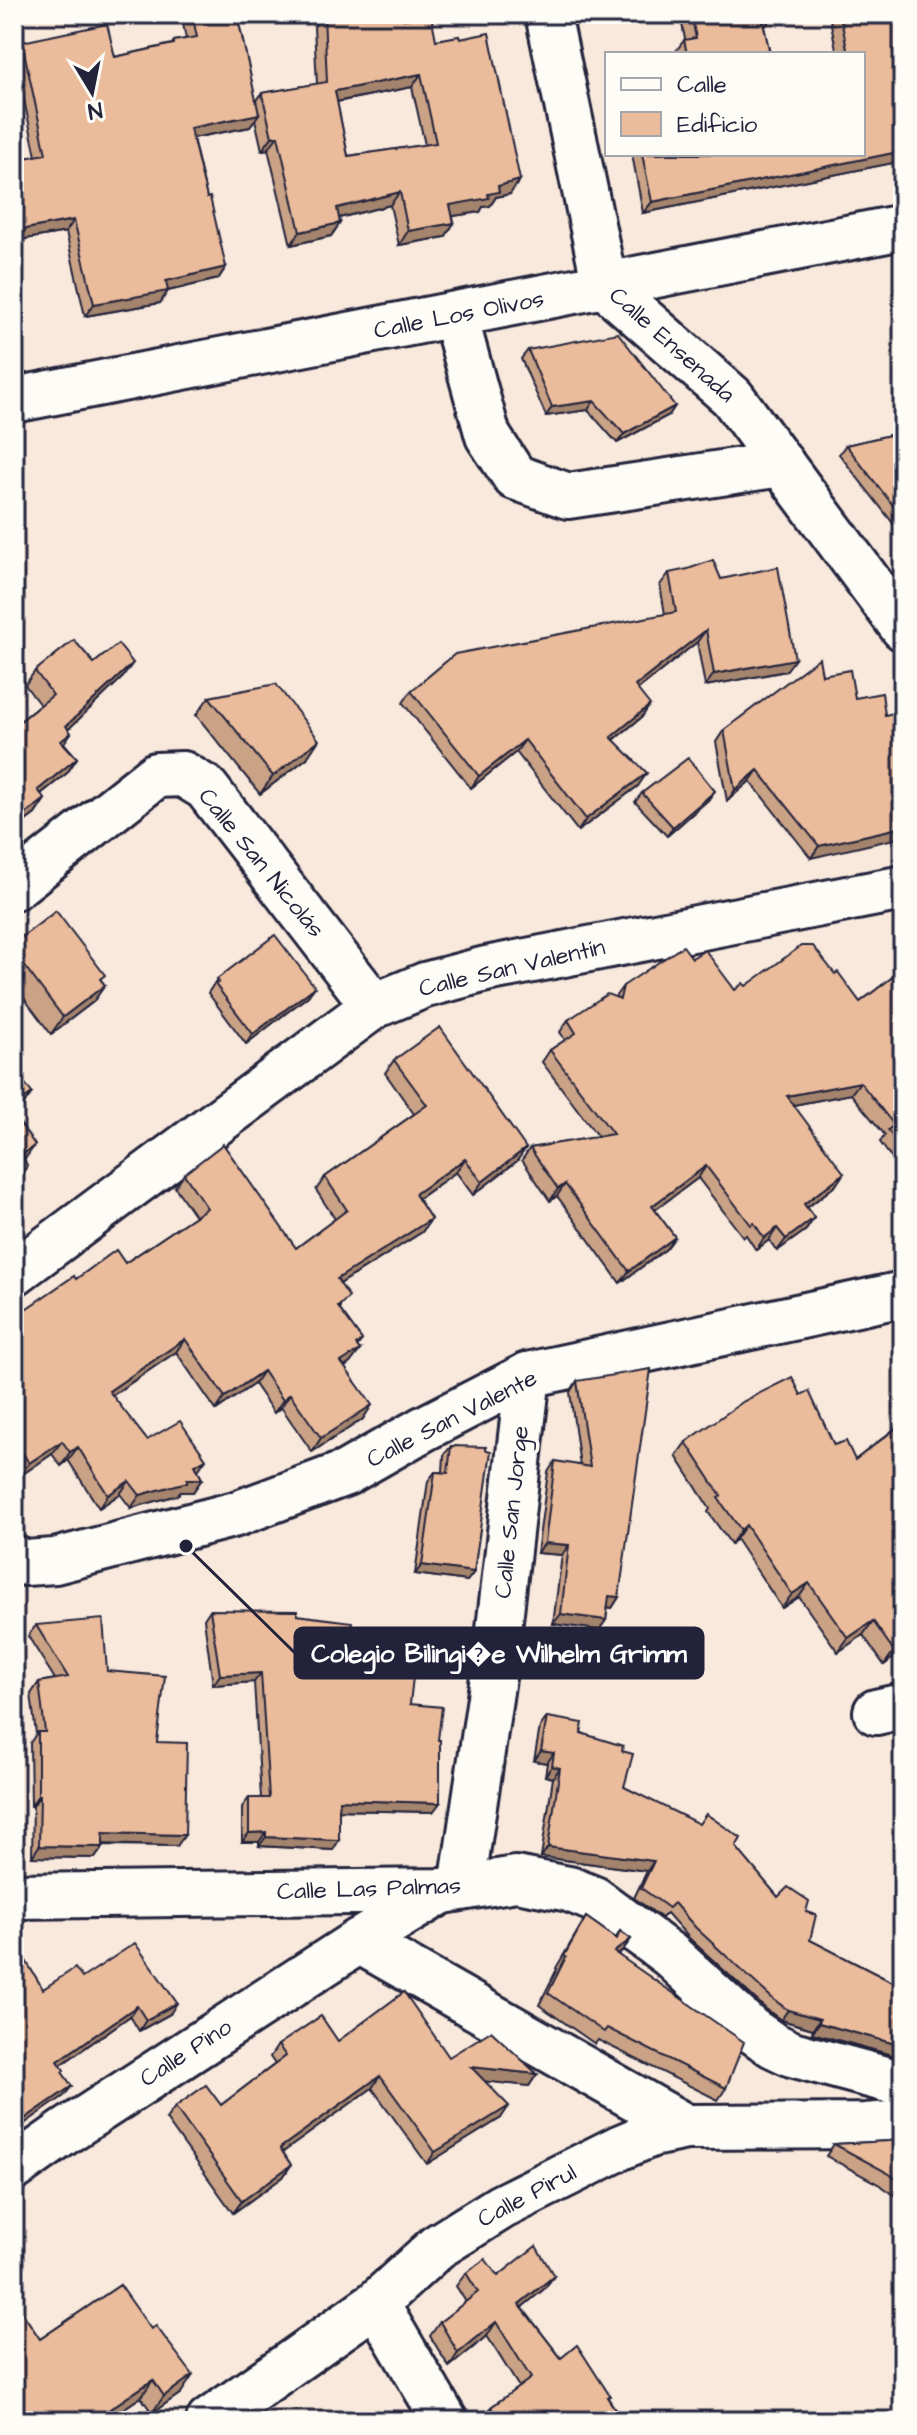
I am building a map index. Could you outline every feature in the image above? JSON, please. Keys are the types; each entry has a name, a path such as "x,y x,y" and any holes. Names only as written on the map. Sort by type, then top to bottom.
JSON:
{"street":[{"name":"Calle Ensenada","path":"548,14 605,286 732,397 903,628"},
{"name":"Calle Los Olivos","path":"14,400 903,227"},
{"path":"455,316 488,436 515,477 568,496 782,464"},
{"name":"Calle San Nicolás","path":"14,887 156,775 183,774 206,788 374,1006"},
{"name":"Calle San Valentín","path":"14,1273 374,1006 425,985 486,969 903,888"},
{"name":"Calle San Valente","path":"34,1560 236,1514 346,1473 528,1375 903,1294"},
{"name":"Calle San Jorge","path":"452,1889 495,1664 528,1375"},
{"name":"Calle Las Palmas","path":"14,1896 452,1889 516,1879 569,1889 594,1899 670,1955 750,2029 773,2045 792,2054 903,2084"},
{"name":"Calle Pino","path":"14,2168 359,1941 452,1889"},
{"path":"359,1941 686,2127"},
{"name":"Calle Pirul","path":"209,2421 376,2303 437,2247 501,2207 621,2147 652,2134 686,2127 903,2123"},
{"path":"376,2303 445,2421"}],"building":[{"path":"192,14 237,14 259,114 190,128 226,267 166,281 168,291 94,304 74,220 14,231 14,160 46,154 22,42 107,24 115,57 197,37"},
{"path":"324,14 403,14 404,19 431,15 436,40 489,33 520,180 498,186 499,192 488,194 489,198 450,205 454,223 408,231 400,192 337,208 340,223 300,232 278,136 272,137 262,93 327,82","holes":["421,74 436,143 348,156 335,91"]},
{"path":"691,14 773,14 762,17 770,52 687,52 684,40 696,38"},
{"path":"840,14 903,14 903,151 652,202 642,156 865,156 865,52 848,52"},
{"path":"618,333 675,406 624,434 594,401 552,407 528,350"},
{"path":"903,432 903,518 846,445"},
{"path":"713,560 721,579 778,567 795,659 714,674 706,630 635,686 650,705 611,737 647,773 586,819 525,740 479,776 411,691 455,654 676,612 669,573"},
{"path":"74,640 94,663 118,644 133,663 66,726 71,733 61,741 77,758 38,790 45,799 14,823 14,726 53,695 35,671"},
{"path":"819,658 822,675 850,670 855,698 882,693 885,715 894,713 899,747 903,746 903,827 819,846 758,770 735,790 724,730"},
{"path":"276,684 319,740 273,776 209,697"},
{"path":"688,758 715,791 673,827 642,793"},
{"path":"56,911 105,975 100,979 105,985 63,1017 14,952 14,943"},
{"path":"275,935 315,987 253,1034 215,984 219,982 217,979"},
{"path":"683,946 692,958 705,950 735,990 743,983 746,986 801,946 813,946 835,974 838,972 860,1002 903,969 903,1151 888,1130 894,1125 860,1082 787,1096 844,1173 804,1204 814,1218 786,1239 777,1228 764,1238 706,1166 652,1206 675,1237 629,1271 565,1184 558,1189 530,1148 613,1134 550,1050 576,1033 568,1020 607,994 620,999 623,986"},
{"path":"440,1027 526,1148 482,1182 465,1159 415,1194 431,1219 337,1279 349,1297 338,1307 362,1340 356,1345 360,1350 341,1362 372,1405 321,1438 290,1394 283,1400 263,1371 225,1397 185,1339 109,1391 147,1440 180,1421 206,1459 195,1465 202,1479 187,1479 187,1482 140,1495 129,1481 108,1495 78,1447 70,1452 62,1441 29,1463 14,1439 14,1317 116,1250 125,1263 207,1208 184,1174 223,1144 296,1248 347,1210 325,1177 427,1105 394,1060"},
{"path":"14,1069 32,1093 14,1106"},
{"path":"14,1115 35,1145 22,1155 27,1165 14,1198"},
{"path":"14,1198 21,1205 14,1210"},
{"path":"651,1369 619,1597 609,1596 606,1620 561,1614 569,1545 545,1543 555,1461 590,1467 577,1381"},
{"path":"792,1377 801,1395 809,1391 834,1445 846,1441 855,1460 903,1423 903,1644 894,1651 873,1621 848,1638 809,1583 792,1594 746,1525 741,1530 718,1498 721,1496 686,1442 744,1401"},
{"path":"451,1446 486,1447 491,1451 474,1572 422,1565 435,1472 448,1473"},
{"path":"210,1610 297,1611 297,1615 352,1622 347,1662 414,1668 410,1704 442,1707 438,1740 440,1803 339,1800 339,1840 266,1837 266,1832 249,1833 249,1798 269,1798 261,1673 220,1675"},
{"path":"103,1619 107,1671 165,1676 157,1742 187,1743 185,1835 103,1833 103,1847 39,1846 38,1732 45,1732 39,1682 68,1677 36,1625"},
{"path":"547,1717 583,1723 581,1733 623,1746 622,1751 633,1754 624,1787 699,1824 706,1814 741,1838 736,1847 778,1897 788,1887 809,1901 806,1912 816,1915 810,1940 890,1981 903,1983 903,2046 819,2023 820,2019 788,2010 773,1999 696,1928 674,1903 669,1908 641,1888 654,1861 548,1847 560,1768 552,1766 554,1753 541,1751"},
{"path":"586,1917 617,1939 620,1931 631,1939 614,1952 744,2042 726,2088 607,2028 604,2032 548,1993"},
{"path":"14,1941 43,1989 75,1968 82,1978 135,1943 177,2003 146,2020 137,2006 58,2061 72,2086 14,2126"},
{"path":"404,1992 449,2057 491,2031 537,2074 471,2067 509,2106 435,2152 380,2076 280,2148 291,2165 242,2201 175,2107 206,2085 221,2105 286,2056 278,2045 321,2016 338,2041"},
{"path":"903,2138 903,2184 834,2144 889,2141"},
{"path":"536,2246 554,2276 519,2304 561,2358 577,2345 623,2421 499,2421 491,2407 531,2378 496,2322 458,2353 440,2322 478,2292 466,2273 485,2259 498,2276"},
{"path":"120,2285 151,2329 156,2326 193,2375 164,2396 153,2380 98,2417 101,2421 26,2421 14,2403 14,2318 22,2312 40,2339"}],"place":[{"name":"Colegio Bilingi�e Wilhelm Grimm","path":"186,1546"}]}
